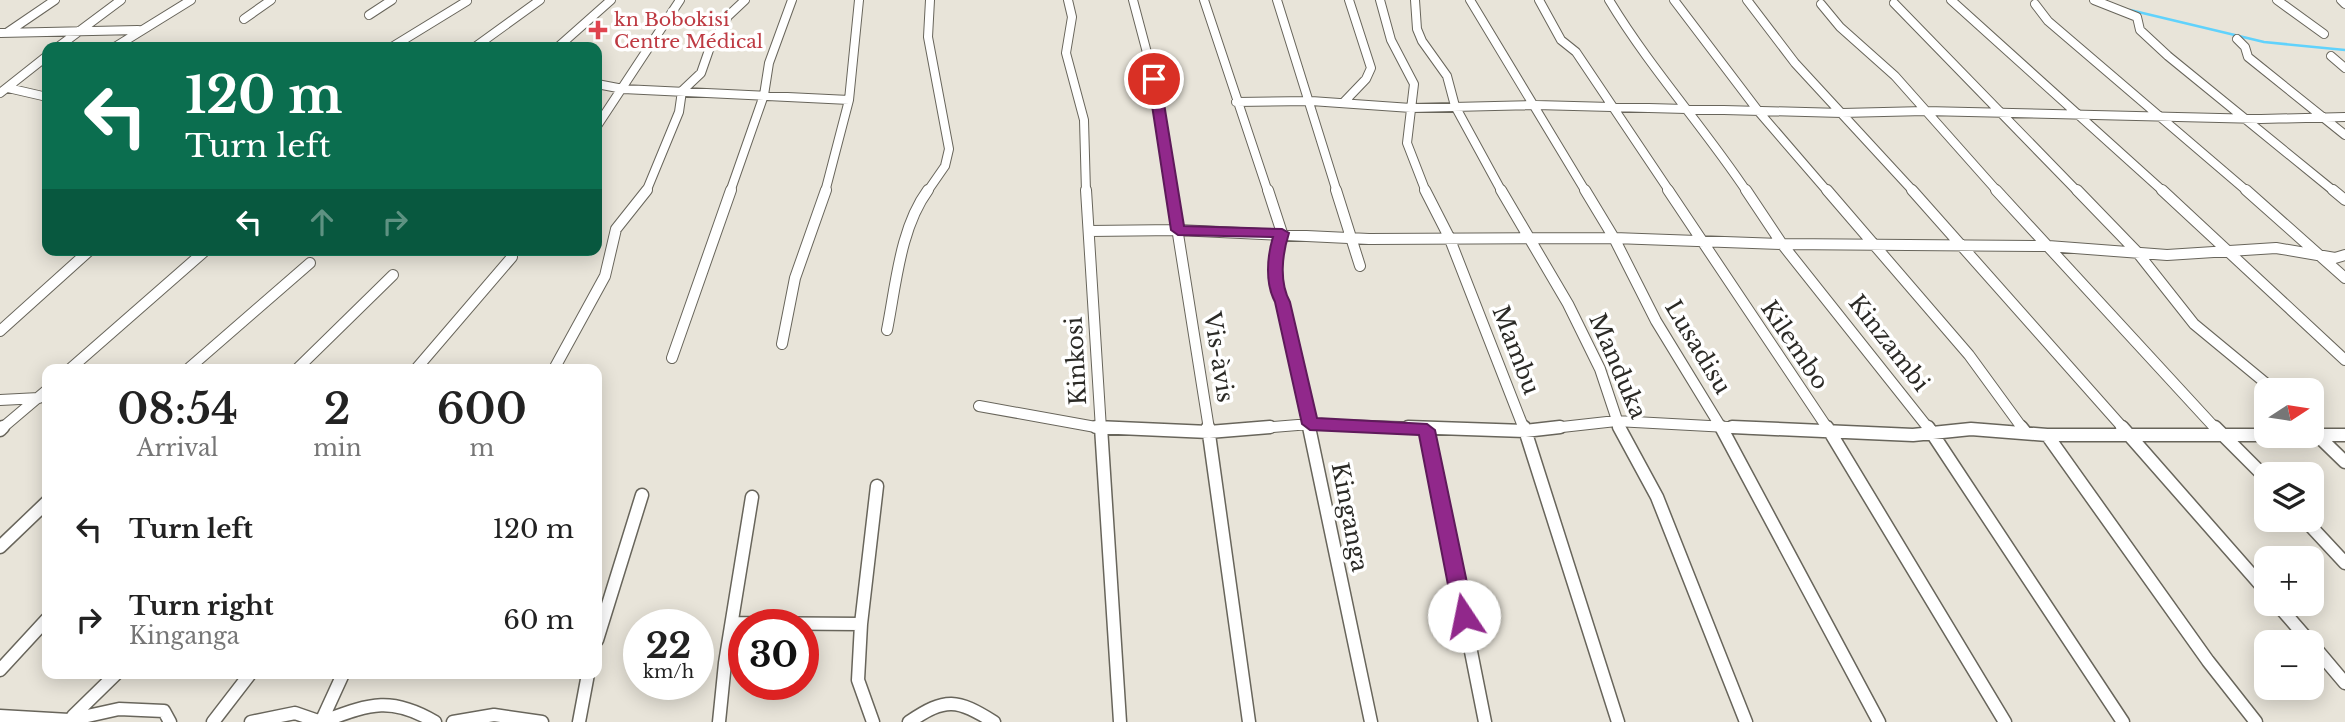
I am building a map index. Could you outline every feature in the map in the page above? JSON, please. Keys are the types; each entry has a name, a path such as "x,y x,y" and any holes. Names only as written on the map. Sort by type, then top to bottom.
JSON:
{"street":[{"path":"3,34 55,0"},
{"path":"64,42 121,0"},
{"path":"122,42 191,0"},
{"path":"244,19 271,0"},
{"path":"369,15 392,0"},
{"path":"482,42 540,0"},
{"path":"564,42 611,0"},
{"path":"602,119 663,22 680,0"},
{"path":"557,364 605,276 616,229 646,193 679,113 682,91 701,73 709,50 728,16 746,0"},
{"path":"671,358 764,95 769,63 792,0"},
{"path":"782,344 794,278 828,184 849,100 852,47 859,0"},
{"path":"887,330 896,281 918,206 939,179 949,151 926,26 930,0"},
{"name":"Kinkosi","path":"1068,0 1071,23 1066,52 1084,120 1120,722"},
{"name":"Vis-àvis","path":"1133,0 1154,79 1209,432 1250,722"},
{"name":"Kinganga","path":"1205,0 1218,35 1236,102 1282,233 1277,249 1276,290 1282,302 1310,424 1371,722"},
{"path":"1277,0 1311,101 1360,266"},
{"path":"1343,103 1366,79 1371,68 1349,0"},
{"name":"Mambu","path":"1380,0 1391,40 1414,84 1415,95 1406,143 1416,173 1449,237 1525,431 1618,722"},
{"name":"Manduka","path":"1415,0 1417,29 1447,76 1455,106 1527,237 1568,304 1600,369 1616,421 1657,496 1746,722"},
{"name":"Lusadisu","path":"1470,0 1536,105 1614,238 1656,321 1720,426 1880,722"},
{"name":"Kilembo","path":"1539,0 1561,40 1576,52 1829,430 2006,722"},
{"name":"Kinzambi","path":"1609,0 1632,38 1689,111 1782,243 1931,431 2123,722"},
{"path":"1674,0 1759,112 1870,244 1969,355 2025,432"},
{"path":"1747,0 1773,38 1873,145 1957,245 2133,436 2254,578"},
{"path":"1951,0 2078,113 2345,360"},
{"path":"2094,0 2137,17 2140,30 2345,200"},
{"path":"2277,0 2324,34"},
{"path":"2341,0 2345,4"},
{"path":"400,42 467,1"},
{"path":"1894,3 2137,252 2194,324 2259,378"},
{"path":"1821,4 1840,27 1895,76 2048,246 2254,466"},
{"path":"2035,4 2048,21 2345,278"},
{"path":"3,34 138,30"},
{"path":"2237,39 2245,47 2248,57 2345,135"},
{"path":"2331,56 2345,68"},
{"path":"4,90 42,60"},
{"path":"602,84 623,89 849,100"},
{"path":"4,90 42,96"},
{"path":"1236,102 1311,101 1411,108 1536,105 1613,110 2345,117"},
{"path":"1089,232 1178,230 1353,238 1614,238 2048,246 2166,255 2276,248 2335,257 2345,256"},
{"path":"0,331 83,256"},
{"path":"77,364 200,256"},
{"path":"420,364 512,257"},
{"path":"194,364 310,263"},
{"path":"302,364 393,275"},
{"path":"0,400 42,398"},
{"path":"0,430 42,399"},
{"path":"979,406 1101,428 1209,432 1310,424 1427,430 1525,431 1616,421 1894,435 1971,429 2047,435 2254,435"},
{"path":"1427,430 1485,722"},
{"path":"2324,434 2345,435"},
{"path":"2047,435 2208,661 2256,722"},
{"path":"2324,443 2345,462"},
{"path":"873,722 858,680 861,624 877,486"},
{"path":"602,624 642,495"},
{"path":"734,609 752,497"},
{"path":"0,547 42,507"},
{"path":"2316,532 2345,563"},
{"path":"2287,616 2300,630"},
{"path":"0,670 42,624"},
{"path":"819,624 861,624"},
{"path":"719,722 728,653"},
{"path":"2324,658 2345,683"},
{"path":"69,721 111,679"},
{"path":"213,722 246,679"},
{"path":"321,722 341,679"},
{"path":"579,722 587,679"},
{"path":"251,722 285,712 299,712 321,722 380,701 410,708 435,722"},
{"path":"909,722 929,705 957,702 994,722"},
{"path":"0,716 69,721 99,711 131,708 140,712 164,711 170,722"},
{"path":"453,722 494,715 542,722"}],"waterway":[{"path":"2130,10 2264,42 2345,50"}],"place":[{"name":"kn Bobokisi Centre Médical","path":"598,30"}],"route":[{"path":"1154,79 1178,230 1282,233 1277,249 1276,290 1282,302 1310,424 1427,430 1464,616"}]}
